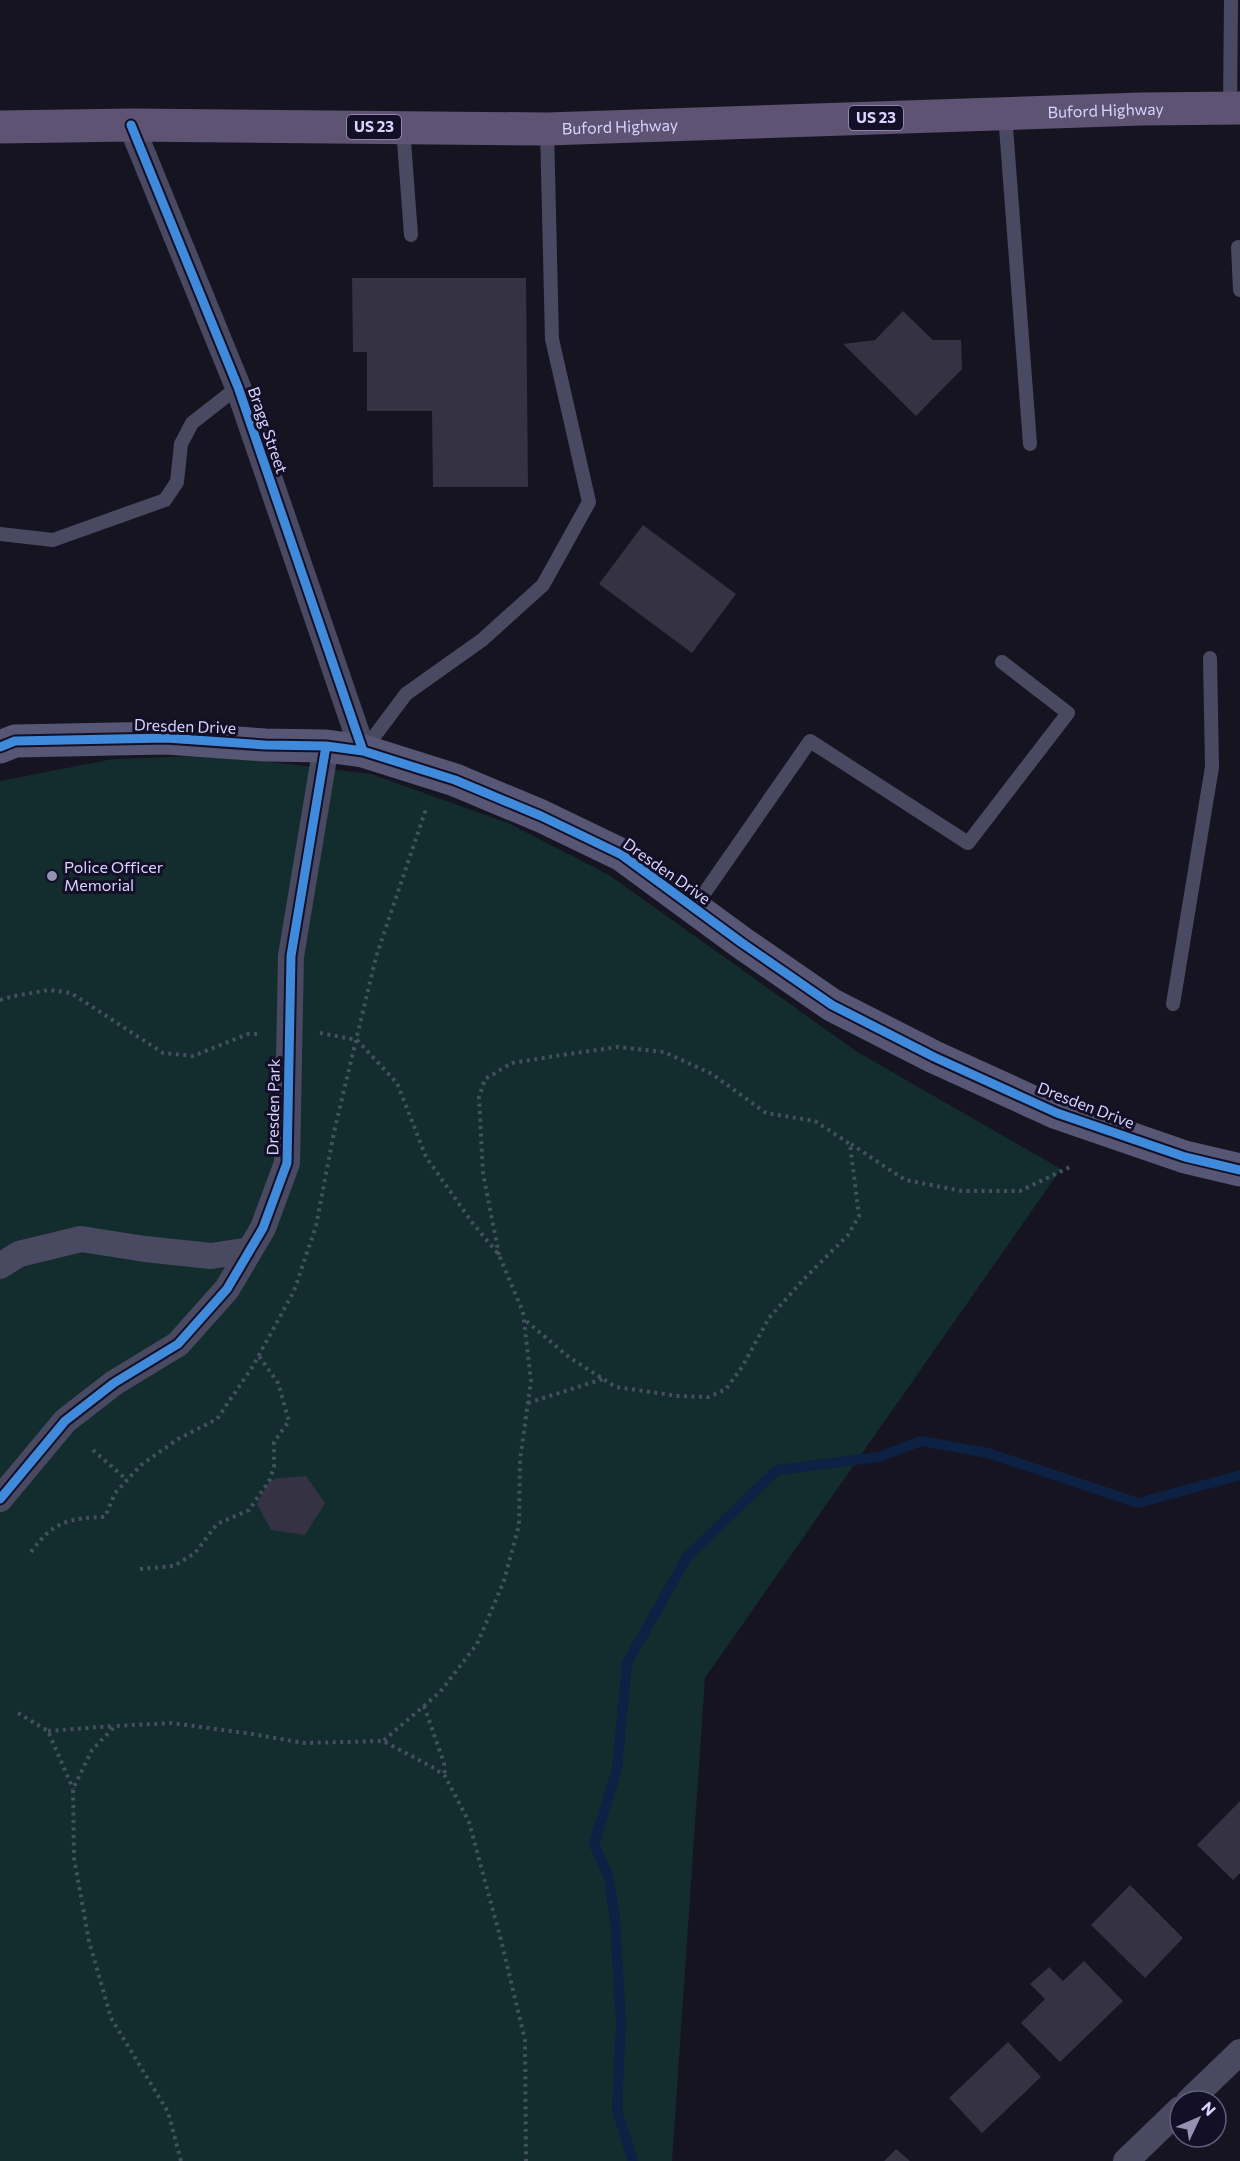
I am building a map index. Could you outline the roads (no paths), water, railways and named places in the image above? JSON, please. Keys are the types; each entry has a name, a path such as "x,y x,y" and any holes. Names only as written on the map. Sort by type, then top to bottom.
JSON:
{"main road":[{"name":"Buford Highway","path":"0,127 130,125 547,129 1141,109 1235,108"}],"street":[{"name":"Bragg Street","path":"130,125 238,387 363,752"},
{"name":"Dresden Drive","path":"0,747 15,741 166,738 265,745 326,746 363,752 455,780 541,816 622,855 832,1005 934,1057 1057,1113 1185,1157 1240,1170"},
{"name":"Dresden Park","path":"0,1499 65,1421 114,1383 178,1344 227,1289 263,1228 287,1163 291,956 326,746"},
{"path":"0,1266 19,1254 81,1239 211,1256 250,1251"},
{"path":"1201,2089 1240,2052"},
{"path":"1126,2161 1168,2121"}],"lane":[{"path":"1231,0 1235,108"},
{"path":"1005,114 1030,444"},
{"path":"403,128 411,235"},
{"path":"363,752 406,694 482,640 543,585 589,502 552,339 547,129"},
{"path":"1238,247 1240,290"},
{"path":"0,534 53,540 165,500 177,482 181,444 192,423 238,387"},
{"path":"1173,1004 1212,767 1210,658"},
{"path":"694,908 810,741 968,843 1068,713 1002,662"}],"waterway":[{"path":"633,2161 617,2111 621,2023 615,1920 609,1878 594,1844 617,1769 627,1663 687,1557 777,1470 879,1457 921,1441 988,1453 1138,1503 1240,1475"}],"place":[{"name":"Police Officer Memorial","path":"52,876"}]}
